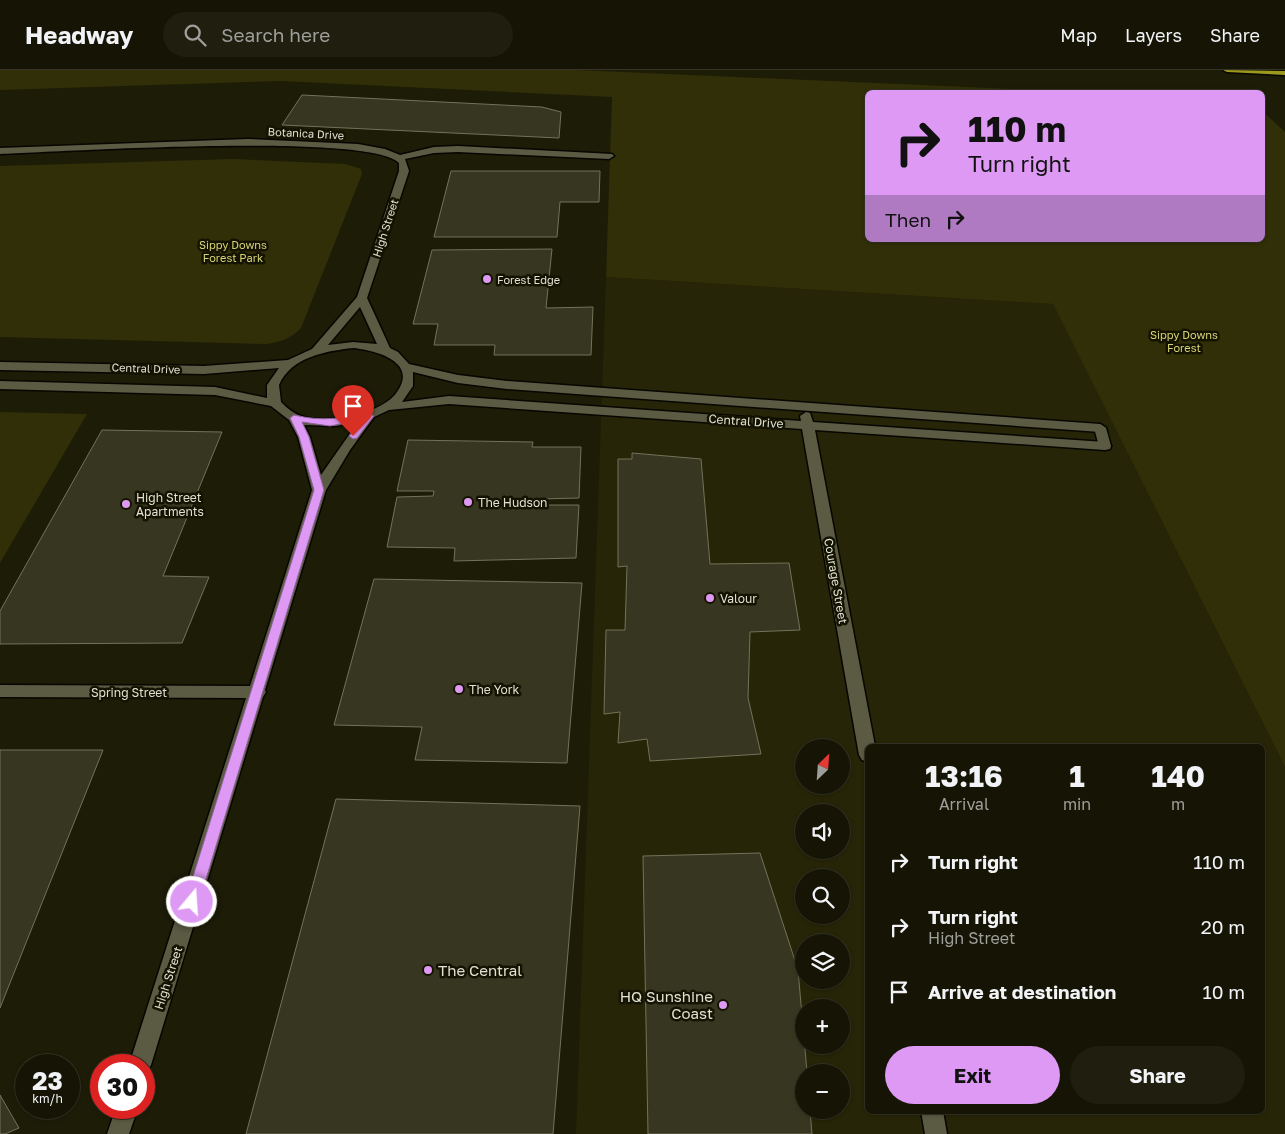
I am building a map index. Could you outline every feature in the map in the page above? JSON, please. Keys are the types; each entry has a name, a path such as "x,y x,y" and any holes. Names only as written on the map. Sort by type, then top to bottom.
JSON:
{"highway":[{"path":"1227,70 1285,73"}],"street":[{"name":"Botanica Drive","path":"0,150 248,142 358,147 382,151 399,158"},
{"path":"399,158 434,150 458,149 609,156"},
{"name":"High Street","path":"317,350 362,298 404,172 403,162 399,158"},
{"path":"362,298 385,350"},
{"path":"353,345 385,350 398,357 406,367 409,376 407,387 399,398 387,407 369,416 330,423 311,422 294,418 282,411 275,403 272,393 273,382 280,372 291,363 317,350 353,345"},
{"name":"Central Drive","path":"0,366 204,370 291,363"},
{"name":"Central Drive","path":"387,407 449,400 1105,446 1100,428 507,385 458,378 406,367"},
{"name":"Central Drive","path":"0,385 215,390 275,403"},
{"name":"Courage Street","path":"805,407 866,744"},
{"name":"High Street","path":"143,1054 258,692 319,490 345,448 369,416"},
{"path":"294,418 304,437 319,490"},
{"name":"Spring Street","path":"0,691 258,692"},
{"path":"933,1114 936,1134"},
{"path":"118,1134 123,1119"}],"shaded area":[{"path":"606,277 1053,304 1285,767 1285,1134 576,1134"}],"green space":[{"name":"Sippy Downs Forest","path":"0,70 577,70 1033,90 865,90 865,242 1265,242 1265,114 1285,132 1285,767 1053,304 606,277 612,97 281,81 0,90"},
{"name":"Sippy Downs Forest Park","path":"234,159 346,164 361,169 362,174 301,328 293,335 281,341 266,344 0,337 0,166"},
{"path":"0,412 87,414 0,563"}],"building":[{"path":"302,95 542,107 561,112 559,138 282,125"},
{"path":"451,171 600,171 599,202 560,202 557,237 434,237"},
{"name":"Forest Edge","path":"552,249 546,308 593,307 591,355 494,355 495,345 434,345 438,324 413,324 432,250"},
{"name":"High Street Apartments","path":"102,430 222,432 163,576 209,577 182,643 0,644 0,611"},
{"name":"The Hudson","path":"408,440 533,442 532,447 581,447 579,498 541,499 541,505 579,505 576,558 454,561 455,548 387,547 397,497 433,496 434,491 397,491"},
{"name":"Valour","path":"632,453 701,459 710,564 789,563 800,630 750,632 748,698 761,754 650,761 647,739 618,743 620,712 604,714 606,630 625,630 627,566 618,567 618,459 632,459"},
{"name":"The York","path":"374,579 582,583 567,763 415,760 422,727 334,725"},
{"path":"0,750 103,750 0,1008"},
{"name":"The Central","path":"336,799 580,806 553,1134 246,1134"},
{"name":"HQ Sunshine Coast","path":"760,853 795,961 795,989 800,989 801,999 795,999 795,1054 805,1054 806,1064 795,1064 795,1119 811,1119 812,1134 648,1134 643,856"},
{"path":"0,1095 19,1128 5,1134 0,1134"}],"place":[{"name":"Forest Edge","path":"487,279"},
{"name":"The Hudson","path":"468,502"},
{"name":"High Street Apartments","path":"126,504"},
{"name":"Valour","path":"710,598"},
{"name":"The York","path":"459,689"},
{"name":"The Central","path":"428,970"},
{"name":"HQ Sunshine Coast","path":"723,1005"}],"route":[{"path":"192,902 319,490 304,437 294,418 311,422 330,423 350,421 369,416 353,436"}]}
